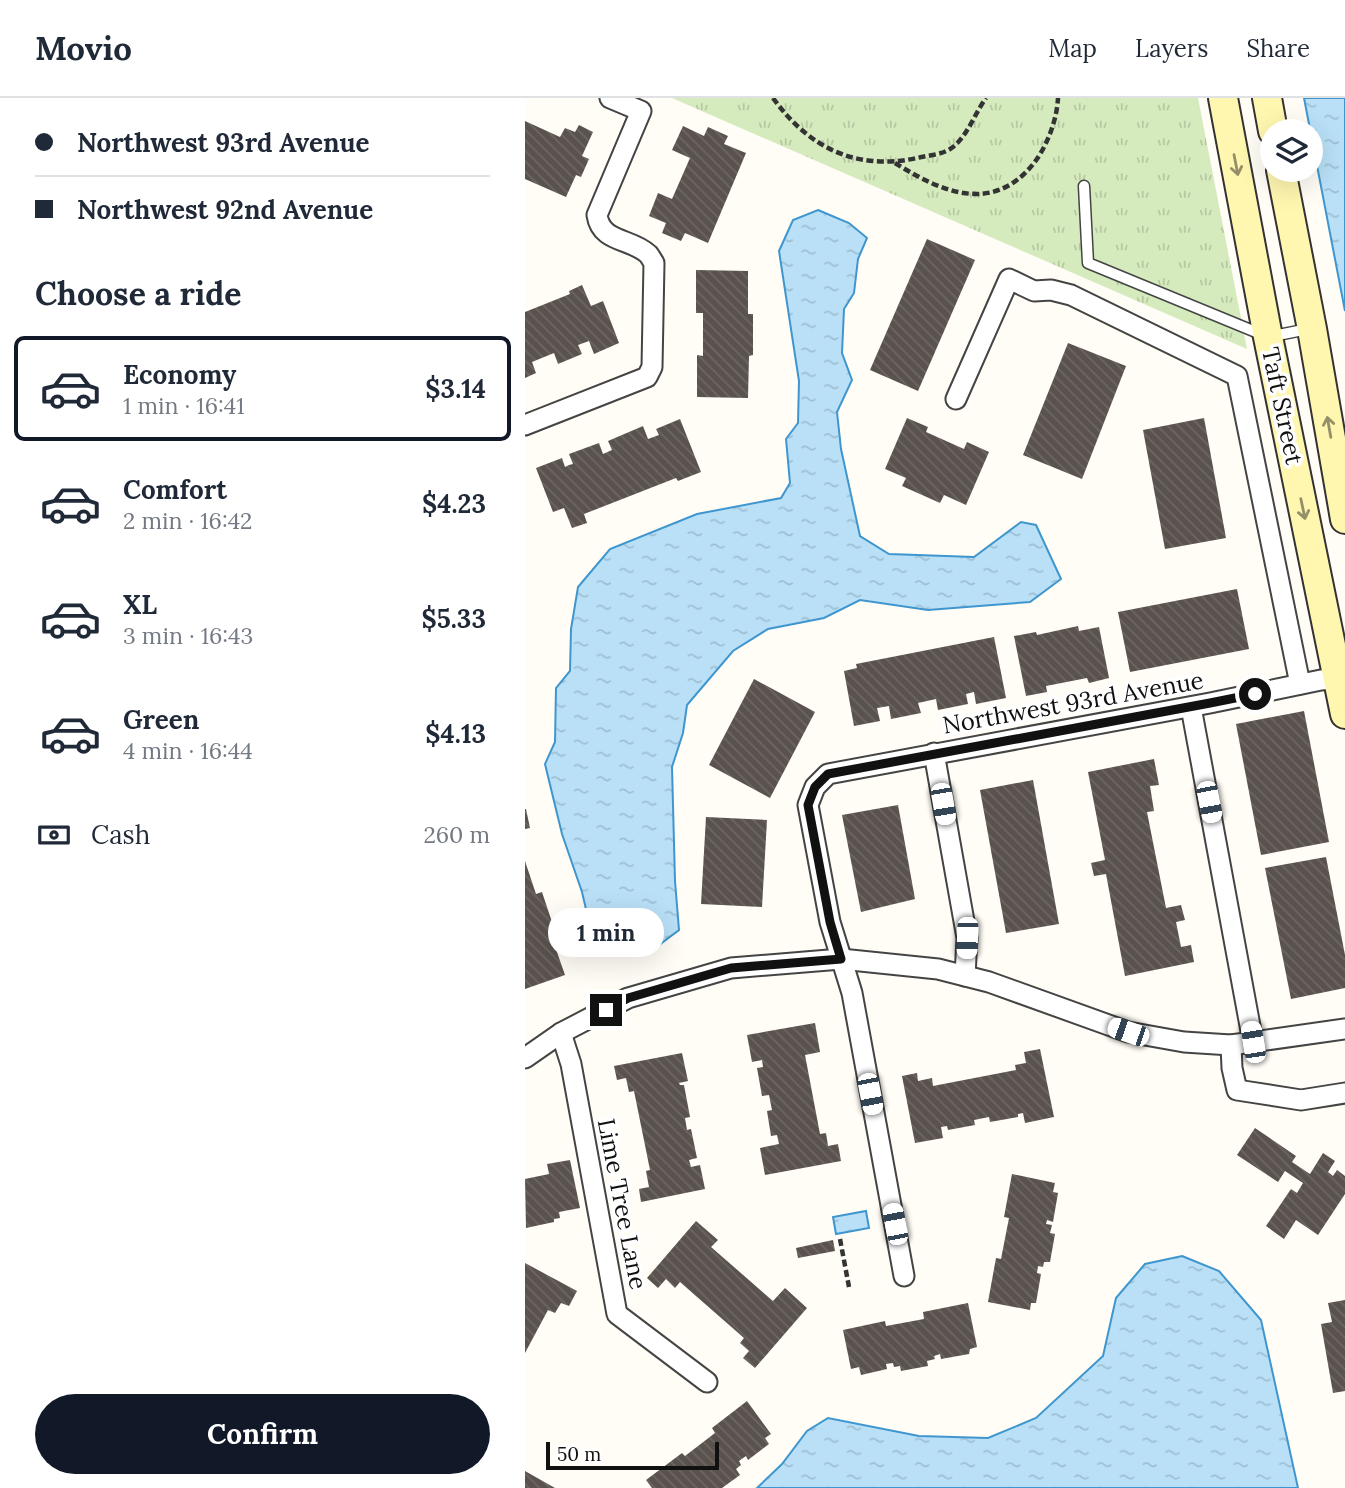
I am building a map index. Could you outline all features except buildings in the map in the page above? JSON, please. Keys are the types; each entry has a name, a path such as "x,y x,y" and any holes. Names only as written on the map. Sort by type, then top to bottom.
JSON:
{"street":[{"path":"525,425 647,377 652,367 654,263 647,253 606,233 599,225 597,215 641,111 610,98"},
{"name":"Taft Street","path":"1223,98 1268,337 1342,679 1345,713"},
{"path":"1267,98 1271,119"},
{"name":"Taft Street","path":"1283,182 1345,519"},
{"path":"956,399 1009,279 1034,291 1051,290 1071,295 1237,376 1300,684"},
{"name":"Northwest 93rd Avenue","path":"841,959 830,922 808,805 815,787 828,774 1191,707 1321,680 1342,679"},
{"path":"1191,707 1253,1042"},
{"path":"935,753 967,938 965,976"},
{"path":"525,1058 561,1033 628,998 731,968 841,959 938,969 989,982 1128,1032 1184,1042 1231,1045 1345,1029"},
{"path":"841,959 852,993 904,1276"},
{"name":"Lime Tree Lane","path":"561,1033 571,1064 617,1314 707,1382"},
{"path":"1231,1045 1237,1090 1301,1100 1345,1093"}],"lane":[{"path":"1084,186 1088,262 1268,337 1312,329"}],"path":[{"path":"773,98 796,126 823,146 874,162 894,162 948,150 956,145 965,133 986,98"},
{"path":"894,162 945,189 978,195 1001,190 1018,179 1041,154 1058,98"},
{"path":"840,1239 849,1287"}],"green space":[{"path":"672,98 1198,98 1247,349"}],"water":[{"path":"1304,98 1345,98 1345,311 1320,182 1323,182 1323,119 1308,119"},
{"path":"818,210 849,223 867,238 858,259 854,293 844,309 842,353 852,380 837,412 841,449 860,536 889,554 974,557 1021,522 1036,525 1061,579 1030,602 928,610 860,600 824,618 768,629 733,651 687,705 683,733 672,767 679,930 659,945 628,955 605,940 593,939 582,892 562,834 545,764 555,742 556,688 570,671 571,629 578,587 610,549 697,514 781,498 790,483 786,439 798,423 799,381 779,251 793,220"},
{"path":"866,1211 869,1228 836,1234 833,1217"},
{"path":"1182,1256 1219,1271 1261,1320 1298,1488 757,1488 782,1464 807,1431 828,1418 919,1436 988,1438 1036,1418 1103,1356 1116,1298 1145,1264"}],"route":[{"path":"606,1010 628,998 731,968 841,959 830,922 808,805 815,787 828,774 1255,694"}]}
